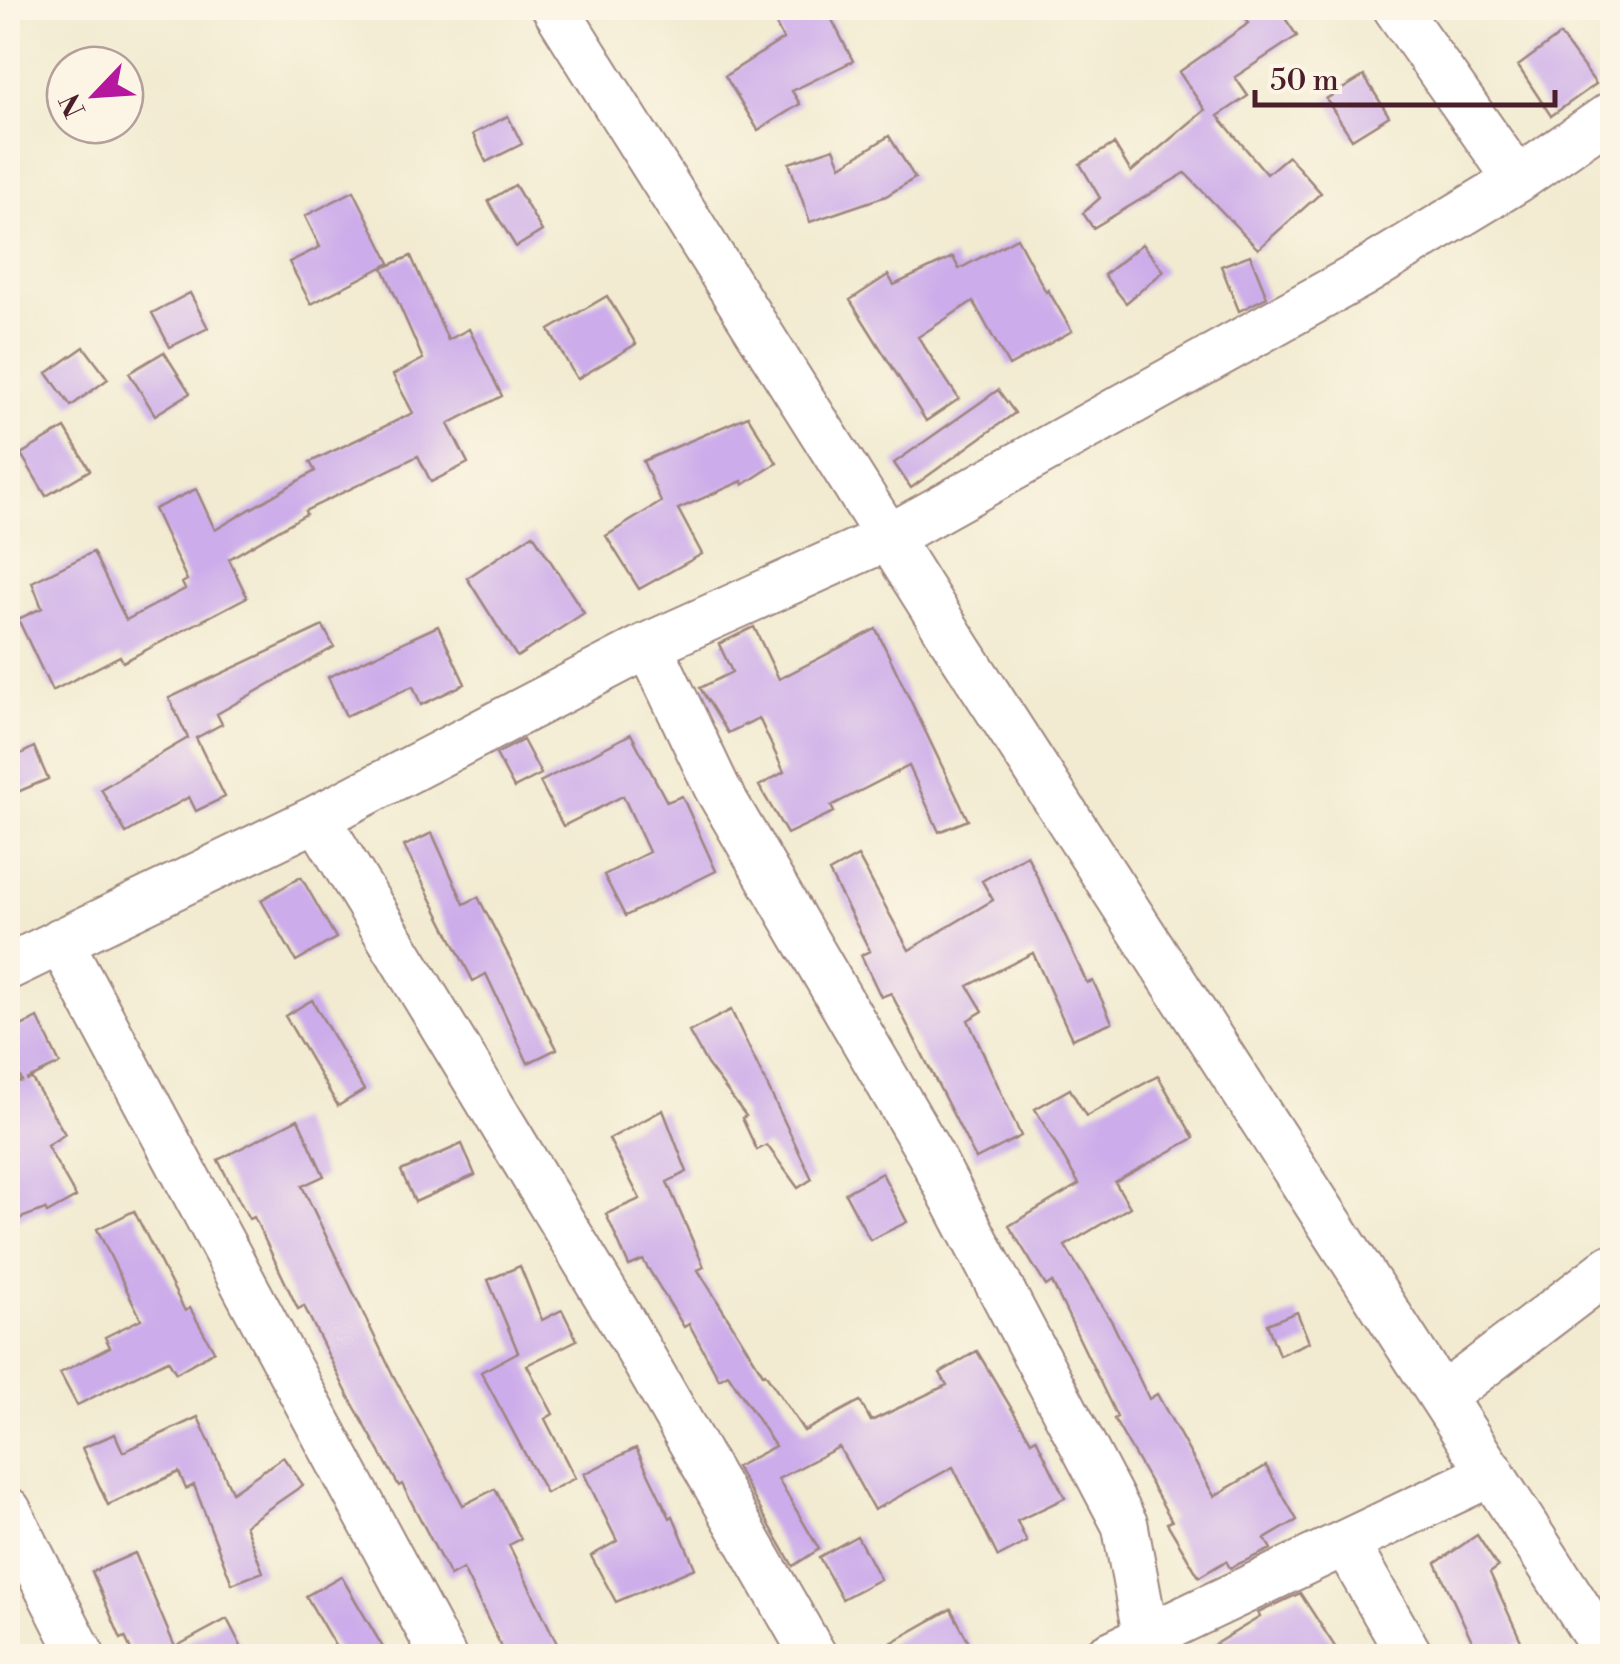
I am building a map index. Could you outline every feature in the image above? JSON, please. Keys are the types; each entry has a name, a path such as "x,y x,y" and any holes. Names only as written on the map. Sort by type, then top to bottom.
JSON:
{"street":[{"path":"555,8 960,650 1609,1656"},
{"path":"1396,8 1517,180"},
{"path":"8,967 317,818 648,645 891,536 1362,274 1517,180 1612,114"},
{"path":"648,645 716,788 930,1154 1125,1525 1126,1647 1492,1473"},
{"path":"317,818 623,1323 814,1656"},
{"path":"60,941 443,1656"},
{"path":"1443,1396 1612,1267"},
{"path":"8,1510 82,1656"},
{"path":"1346,1544 1410,1656"}],"building":[{"path":"768,8 826,8 853,61 792,91 800,104 758,130 725,76 783,39"},
{"path":"1239,8 1278,8 1297,36 1235,77 1248,96 1218,116 1267,174 1288,156 1321,193 1258,249 1185,173 1093,228 1083,213 1100,198 1080,164 1114,144 1131,172 1205,110 1179,72 1249,23"},
{"path":"1560,35 1596,84 1551,116 1518,66"},
{"path":"1364,76 1389,116 1352,139 1326,99"},
{"path":"508,116 522,144 486,162 473,134"},
{"path":"889,136 915,178 886,196 810,222 789,163 834,148 841,166"},
{"path":"515,185 542,231 516,247 488,201"},
{"path":"354,191 390,263 311,304 289,262 320,247 305,216"},
{"path":"1017,238 1072,331 1009,366 973,301 918,337 959,399 926,421 850,300 888,275 894,285 953,257 959,269"},
{"path":"1142,244 1164,271 1126,303 1104,275"},
{"path":"1250,255 1267,297 1239,311 1221,266"},
{"path":"411,256 448,340 469,329 502,396 448,424 468,463 431,482 418,456 305,511 306,514 229,559 247,597 123,662 120,656 52,691 18,619 42,608 32,582 93,552 126,620 185,589 182,583 187,580 154,509 196,489 215,530 315,471 310,462 413,413 393,375 423,359 383,268"},
{"path":"190,293 208,328 170,347 152,313"},
{"path":"607,296 636,344 577,379 549,330"},
{"path":"84,347 108,379 71,406 47,373"},
{"path":"164,352 190,393 155,415 129,373"},
{"path":"998,390 1015,413 911,488 894,463"},
{"path":"748,416 777,463 743,485 742,481 678,509 702,554 639,589 606,536 661,502 643,461"},
{"path":"65,428 90,470 46,496 21,454"},
{"path":"533,534 584,613 517,657 467,578"},
{"path":"323,626 334,647 217,714 222,724 196,738 225,797 196,811 189,797 126,833 101,789 188,738 169,698"},
{"path":"438,626 465,684 421,705 413,686 346,716 328,677"},
{"path":"754,627 779,679 876,629 968,820 939,832 909,766 831,806 834,812 787,834 759,786 784,772 759,718 728,733 700,688 732,672 719,644"},
{"path":"631,734 667,802 682,796 716,871 625,916 604,875 649,852 623,796 563,826 540,782"},
{"path":"523,740 541,774 514,788 496,754"},
{"path":"34,747 48,779 8,796 8,761"},
{"path":"432,833 464,904 478,897 557,1049 528,1063 486,974 473,981 404,846"},
{"path":"1027,855 1087,983 1093,981 1112,1022 1072,1039 1033,953 968,986 983,1011 968,1020 1021,1136 976,1159 891,993 881,997 861,955 870,951 829,872 858,856 909,950 993,900 982,881"},
{"path":"301,877 336,938 296,961 261,900"},
{"path":"312,1000 364,1090 338,1106 285,1016"},
{"path":"731,1010 812,1179 798,1188 767,1145 757,1150 742,1118 746,1116 707,1064 689,1032"},
{"path":"38,1018 60,1064 26,1080 32,1079 65,1134 47,1146 76,1197 47,1213 45,1209 8,1223 8,1084 22,1081 8,1050 8,1032"},
{"path":"1158,1076 1194,1138 1115,1182 1130,1207 1065,1246 1112,1322 1149,1399 1157,1394 1214,1496 1266,1466 1297,1520 1265,1539 1271,1549 1230,1568 1226,1561 1199,1577 1114,1419 1117,1417 1052,1282 1046,1286 1009,1226 1079,1184 1035,1109 1070,1089 1086,1116"},
{"path":"663,1110 687,1172 667,1182 704,1267 698,1270 804,1431 860,1401 871,1421 947,1385 940,1373 977,1351 1031,1441 1036,1438 1065,1498 1017,1521 1027,1542 998,1557 953,1467 874,1510 839,1447 778,1479 819,1549 793,1566 736,1467 775,1446 728,1374 719,1379 689,1324 684,1327 643,1260 629,1266 606,1214 640,1199 609,1139"},
{"path":"298,1119 324,1176 302,1186 393,1375 463,1505 495,1489 521,1539 509,1545 563,1656 506,1656 463,1569 450,1576 402,1484 399,1486 349,1397 304,1306 298,1309 254,1217 249,1219 218,1160"},
{"path":"462,1144 475,1175 415,1202 401,1171"},
{"path":"882,1173 907,1222 870,1240 845,1193"},
{"path":"134,1211 185,1311 190,1308 214,1351 176,1373 168,1360 77,1405 60,1373 110,1347 105,1337 141,1319 97,1229"},
{"path":"520,1266 542,1320 562,1310 577,1340 527,1365 553,1414 545,1419 575,1478 546,1493 481,1372 518,1352 488,1280"},
{"path":"1297,1312 1309,1342 1279,1355 1267,1324"},
{"path":"198,1417 232,1492 283,1457 303,1485 245,1525 263,1572 232,1584 194,1485 186,1489 179,1472 108,1505 82,1448 115,1434 123,1452"},
{"path":"636,1448 670,1518 673,1516 695,1568 616,1602 591,1556 617,1541 584,1474"},
{"path":"1477,1535 1498,1567 1490,1573 1522,1643 1492,1656 1479,1656 1436,1563"},
{"path":"857,1536 880,1579 842,1599 819,1557"},
{"path":"135,1553 175,1647 227,1619 246,1656 134,1656 125,1637 121,1639 92,1572"},
{"path":"341,1576 388,1656 341,1656 306,1596"},
{"path":"1300,1593 1341,1656 1195,1656 1260,1617 1258,1613"},
{"path":"951,1609 976,1656 868,1656"}]}
